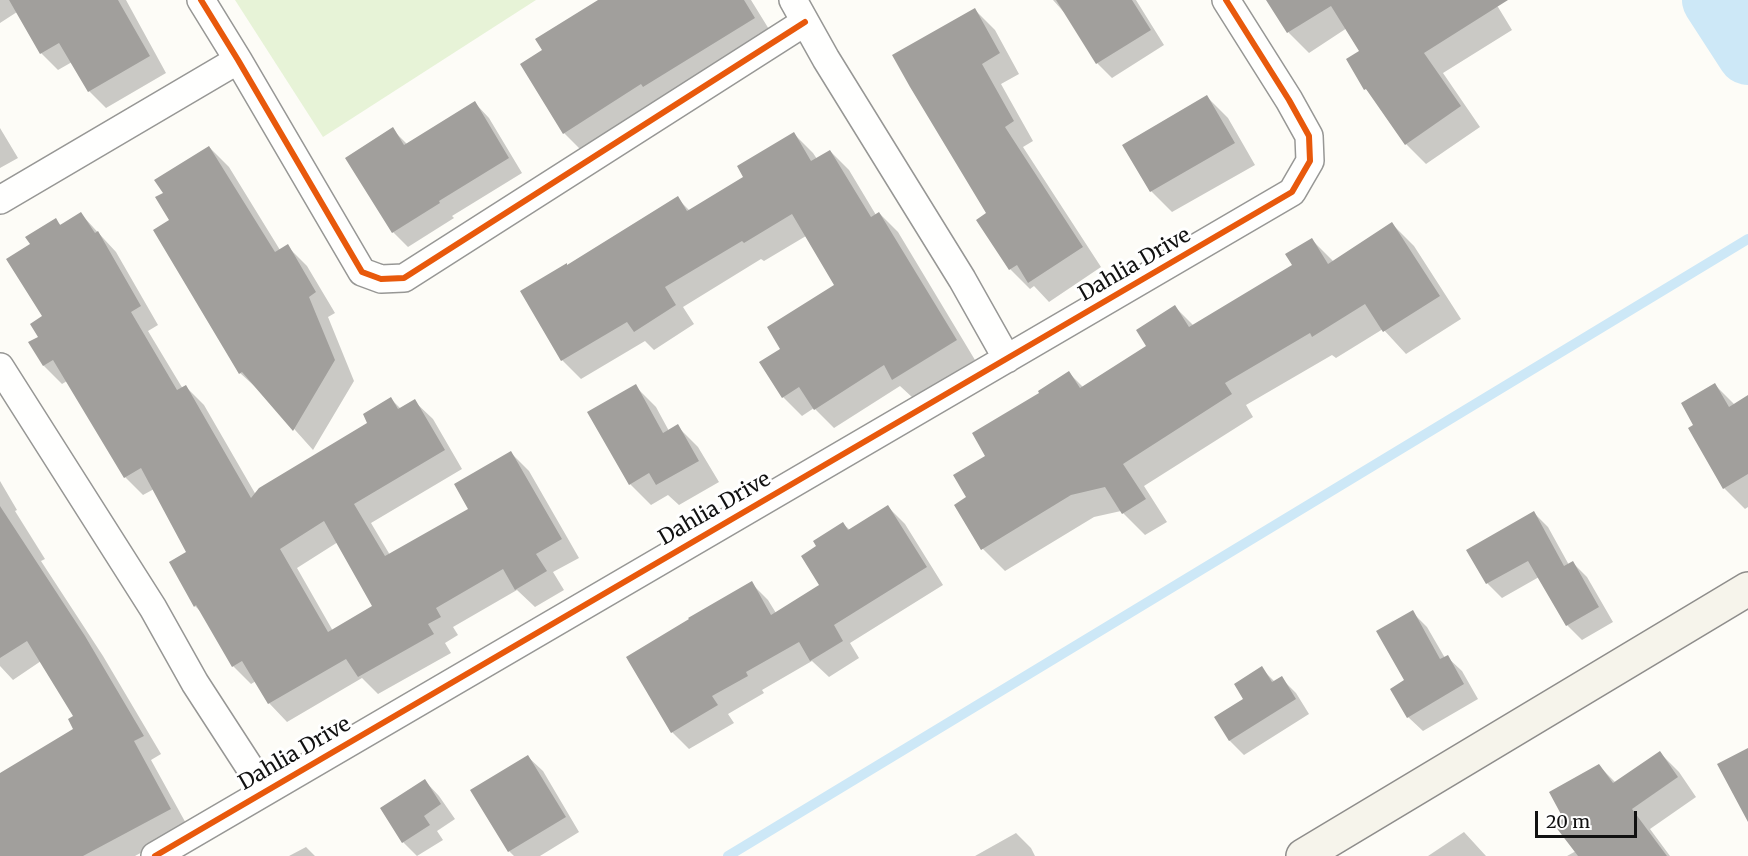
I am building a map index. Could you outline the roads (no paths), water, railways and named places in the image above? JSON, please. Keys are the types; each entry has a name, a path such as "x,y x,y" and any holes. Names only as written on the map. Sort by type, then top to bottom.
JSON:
{"main road":[{"path":"1303,856 1748,589"}],"street":[{"path":"201,0 362,272 381,279 404,278 799,11 962,279 1007,359"},
{"name":"Dahlia Drive","path":"155,856 1292,192 1310,161 1309,136 1227,0"},
{"path":"0,200 238,60"},
{"path":"0,367 153,608 195,683 265,791"}],"waterway":[{"path":"1713,0 1748,54"},
{"path":"728,856 1748,239"}]}
